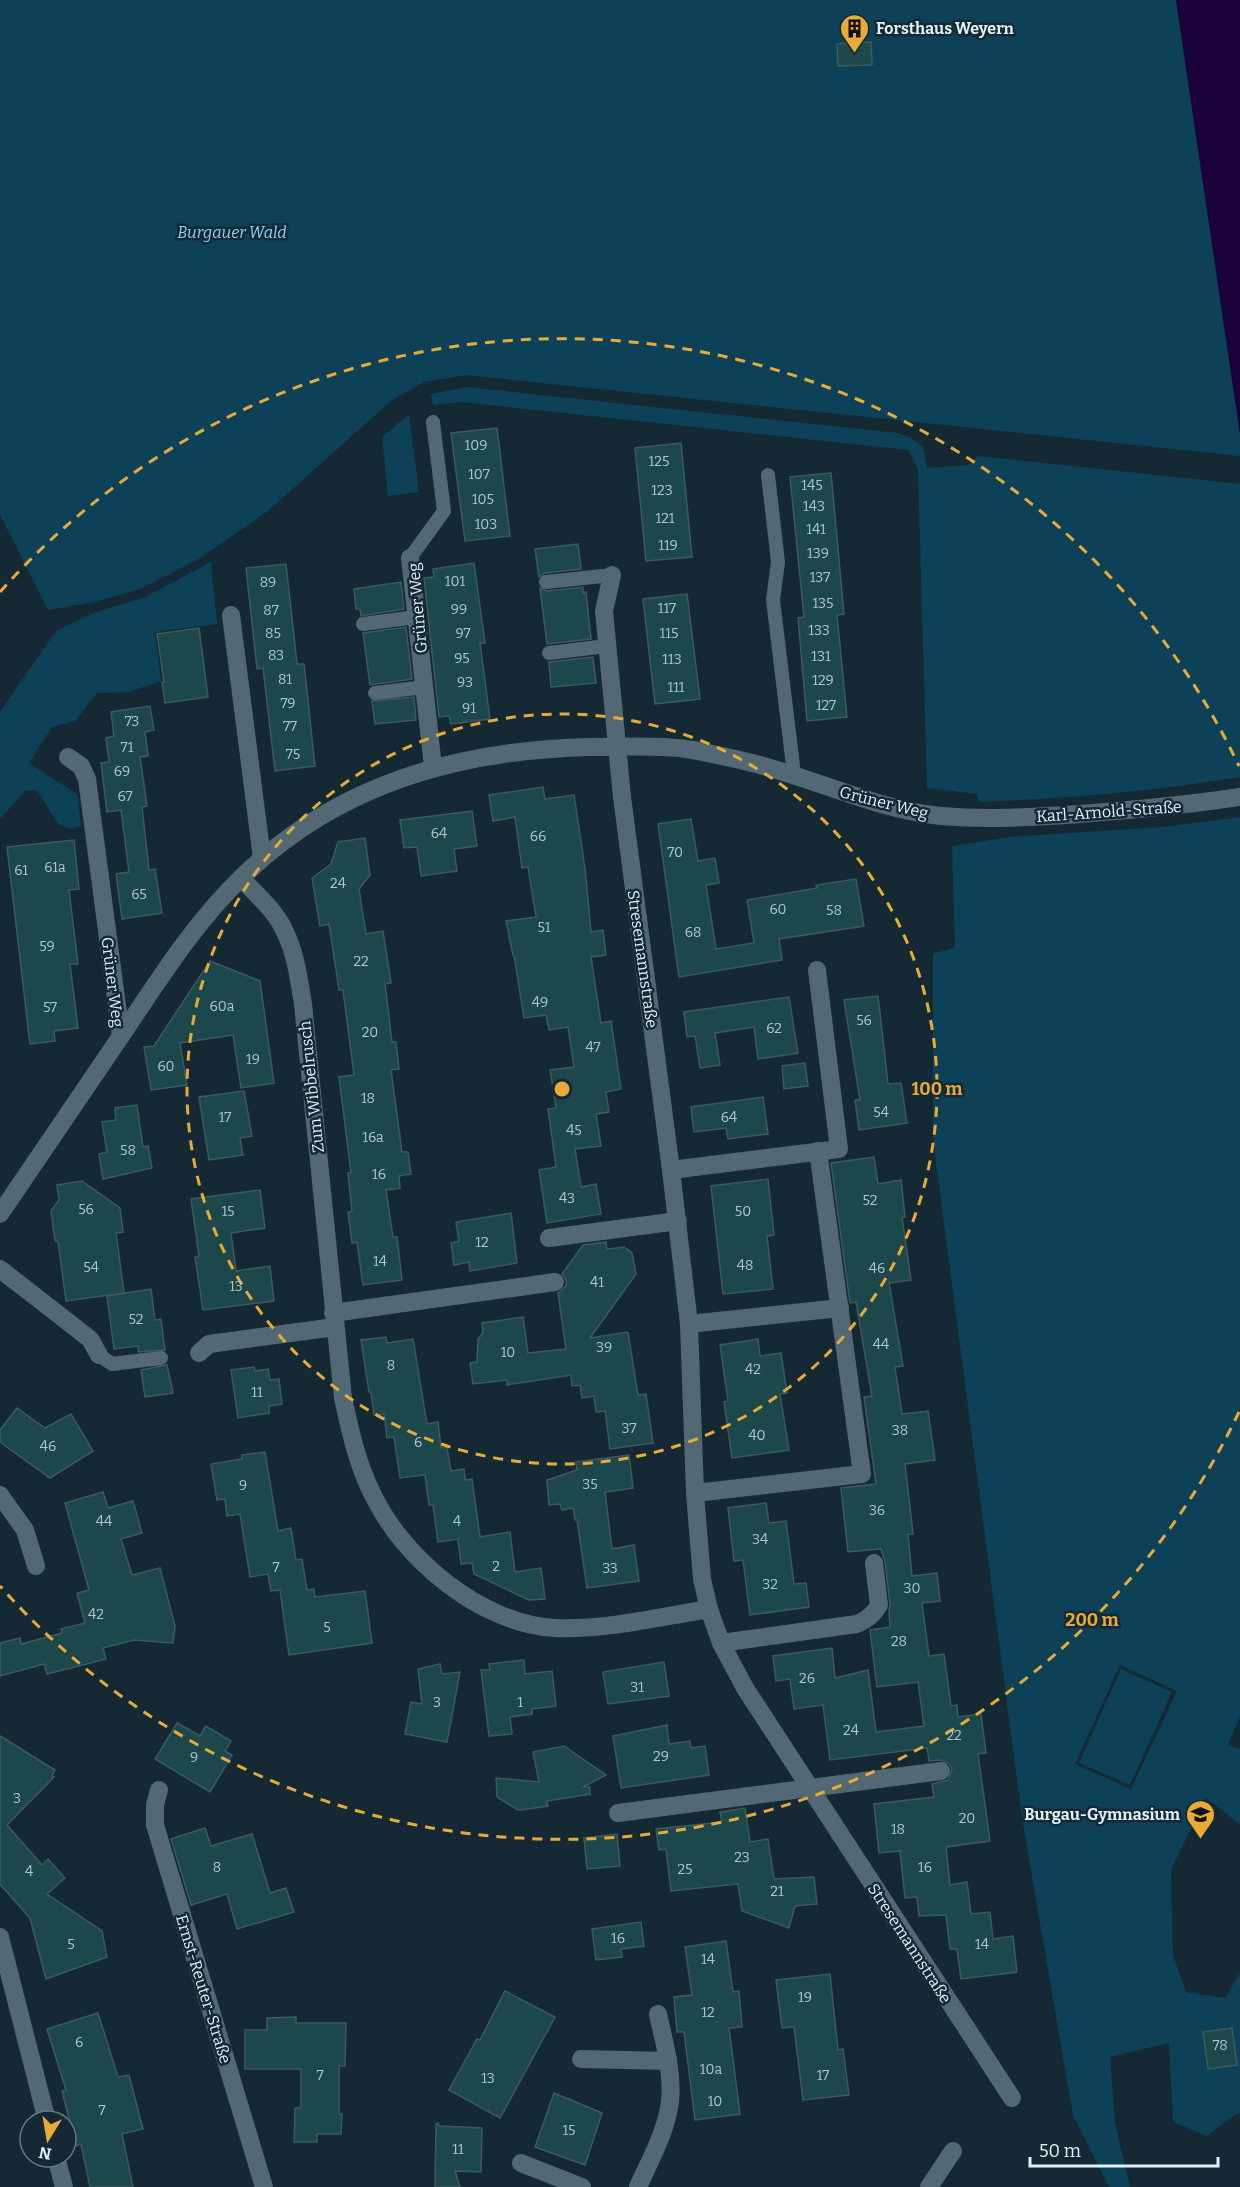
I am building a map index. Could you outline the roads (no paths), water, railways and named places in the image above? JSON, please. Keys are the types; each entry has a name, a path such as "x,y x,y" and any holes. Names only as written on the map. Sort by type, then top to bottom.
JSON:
{"street":[{"name":"Grüner Weg","path":"410,558 434,767"},
{"path":"612,574 604,611 618,747"},
{"path":"231,615 262,858"},
{"name":"Stresemannstraße","path":"618,747 622,797 678,1221 689,1324 695,1493 702,1579 709,1609 721,1643 745,1688 1012,2098"},
{"name":"Grüner Weg","path":"0,1214 173,958 210,910 262,858 310,822 391,782 434,767 506,753 558,748 683,749 794,774 849,794 909,811 977,818"},
{"name":"Grüner Weg","path":"68,758 81,766 87,779 121,1036"},
{"name":"Karl-Arnold-Straße","path":"977,818 1008,819 1161,808 1240,797"},
{"name":"Zum Wibbelrusch","path":"241,878 266,905 285,931 297,967 303,1004 343,1398 354,1448 372,1494 393,1526 422,1562 455,1590 486,1609 518,1621 554,1628 595,1626 709,1609"},
{"path":"671,1170 839,1149 817,970"},
{"path":"695,1493 862,1474 818,1151"},
{"path":"549,1238 678,1221"},
{"path":"0,1269 90,1339 99,1355"},
{"path":"199,1353 209,1344 555,1282"},
{"path":"689,1324 840,1308"},
{"path":"0,1495 25,1530 36,1566"},
{"path":"721,1643 857,1624 864,1621 876,1611 879,1605 874,1563"},
{"path":"618,1813 941,1771"},
{"name":"Ernst-Reuter-Straße","path":"159,1790 155,1805 155,1825 264,2187"},
{"path":"0,1936 44,2109"},
{"path":"638,2187 663,2127 670,2103 671,2083 658,2014"},
{"path":"581,2059 668,2061"},
{"path":"930,2187 953,2151"},
{"path":"521,2163 582,2187"},
{"path":"59,2169 64,2187"}],"lane":[{"name":"Grüner Weg","path":"410,558 444,511 433,422"},
{"path":"768,475 778,562 773,600 794,774"},
{"path":"546,582 612,574"},
{"path":"363,624 416,617"},
{"path":"549,653 607,646"},
{"path":"375,693 424,687"},
{"path":"99,1355 112,1364 161,1358"}],"place":[{"name":"Forsthaus Weyern","path":"855,54"},
{"name":"Burgau-Gymnasium","path":"1201,1840"}],"park label":[{"name":"Burgauer Wald","path":"232,232"}]}
